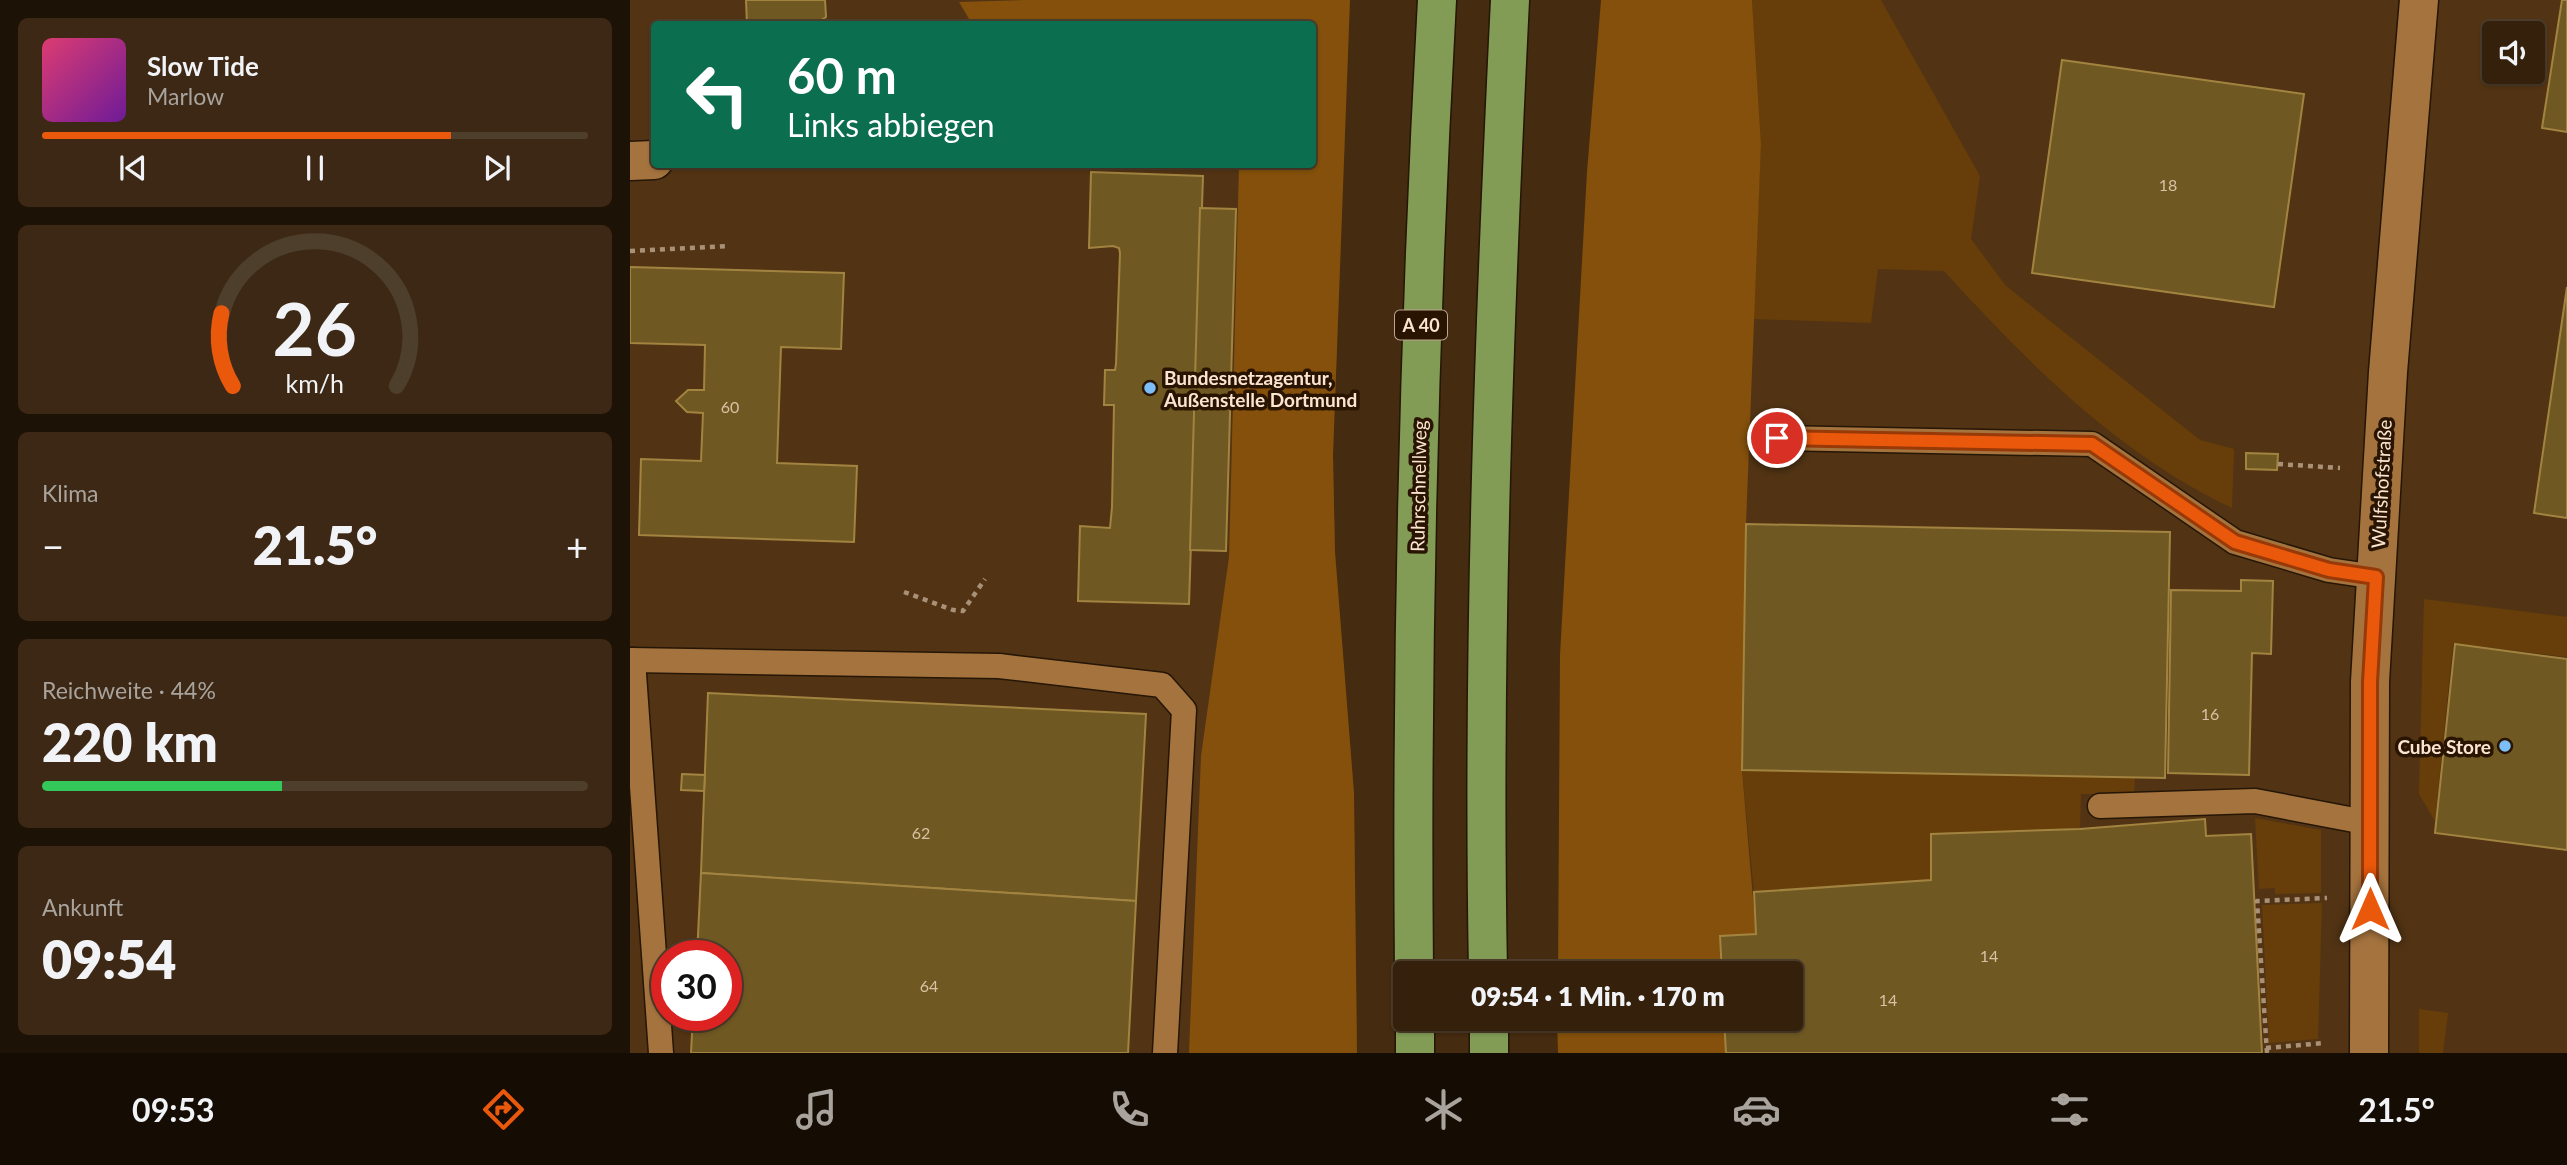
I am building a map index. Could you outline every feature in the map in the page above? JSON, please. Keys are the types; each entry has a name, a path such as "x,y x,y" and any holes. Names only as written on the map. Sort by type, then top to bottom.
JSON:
{"highway":[{"name":"Ruhrschnellweg","path":"1414,961 1415,677 1421,333 1437,0"},
{"path":"1488,961 1487,711 1492,399 1510,0"},
{"path":"1415,1031 1415,1053"},
{"path":"1489,1031 1489,1053"}],"street":[{"name":"Wulfshofstraße","path":"2369,1053 2370,682 2388,372 2419,0"},
{"path":"630,161 651,160"}],"lane":[{"path":"1777,438 2092,444 2235,542 2329,570 2376,577"},
{"path":"661,1053 631,660 999,666 1162,685 1184,710 1165,1053"},
{"path":"2100,806 2255,801 2370,823"}],"path":[{"path":"630,251 729,246"},
{"path":"2277,464 2340,468"},
{"path":"904,592 953,610 963,611 985,579"},
{"path":"2324,1043 2267,1051 2257,901 2327,898"}],"shaded area":[{"path":"630,0 1350,0 1333,455 1335,552 1354,793 1357,1053 630,1053"},
{"path":"1350,0 1333,455 1335,552 1354,793 1357,1053 1189,1053 1201,756 1229,557 1239,168 1316,168 1316,21 970,21 959,2"},
{"path":"1601,0 1752,0 1761,144 1746,524 1742,770 1756,934 1720,936 1721,961 1558,961 1560,655 1587,172"},
{"path":"1715,0 2567,0 2567,1053 1710,1053 1710,1031 1803,1031 1803,961 1711,961"},
{"path":"1752,0 1881,0 1980,176 1971,239 2006,286 2200,440 2234,449 2232,508 2150,461 2077,404 2009,340 1944,271 1878,269 1871,323 1753,319 1761,144"},
{"path":"2424,599 2567,617 2567,657 2453,643 2435,821 2419,794"},
{"path":"1742,770 2135,777 2134,794 2081,794 2080,829 1931,834 1931,880 1754,892"},
{"path":"2255,818 2321,830 2321,893 2275,894 2275,888 2259,889"},
{"path":"2322,903 2318,1039 2269,1043 2262,905"},
{"path":"2419,1009 2448,1013 2443,1053 2419,1053"},
{"path":"1557,1031 1725,1031 1726,1053 1558,1053"}],"building":[{"path":"746,0 825,0 826,17 820,21 747,21"},
{"path":"2562,0 2567,0 2567,132 2542,128"},
{"path":"2062,60 2304,94 2274,307 2032,273"},
{"name":"Bundesnetzagentur, Außenstelle Dortmund","path":"1091,172 1203,176 1189,604 1078,601 1080,526 1110,528 1114,405 1104,405 1105,370 1115,370 1116,364 1120,253 1119,248 1113,246 1089,248"},
{"path":"1200,208 1236,209 1226,551 1190,550"},
{"path":"630,267 844,273 841,349 781,347 777,463 857,466 854,542 639,535 641,459 701,461 703,413 687,412 676,401 688,390 704,390 705,345 630,343"},
{"path":"2567,287 2567,518 2534,513"},
{"path":"2246,453 2278,454 2277,470 2246,469"},
{"path":"1746,524 2170,532 2165,778 1742,770"},
{"path":"2241,580 2273,581 2271,654 2252,653 2249,775 2168,773 2171,590 2241,591"},
{"name":"Cube Store","path":"2455,644 2567,659 2567,850 2435,833"},
{"path":"708,693 1146,714 1136,901 701,873"},
{"path":"682,774 705,775 704,791 681,790"},
{"path":"2205,819 2206,836 2251,834 2262,1053 1726,1053 1725,1031 1803,1031 1803,961 1721,961 1720,936 1756,934 1754,892 1931,880 1931,834 2080,829"},
{"path":"701,873 1136,901 1128,1053 691,1053 692,1031 742,1031 742,940 698,940"}],"place":[{"name":"Bundesnetzagentur, Außenstelle Dortmund","path":"1150,388"},
{"name":"Cube Store","path":"2505,746"}],"route":[{"path":"1777,438 2092,444 2235,542 2329,570 2376,577 2370,682 2370,909"}]}
